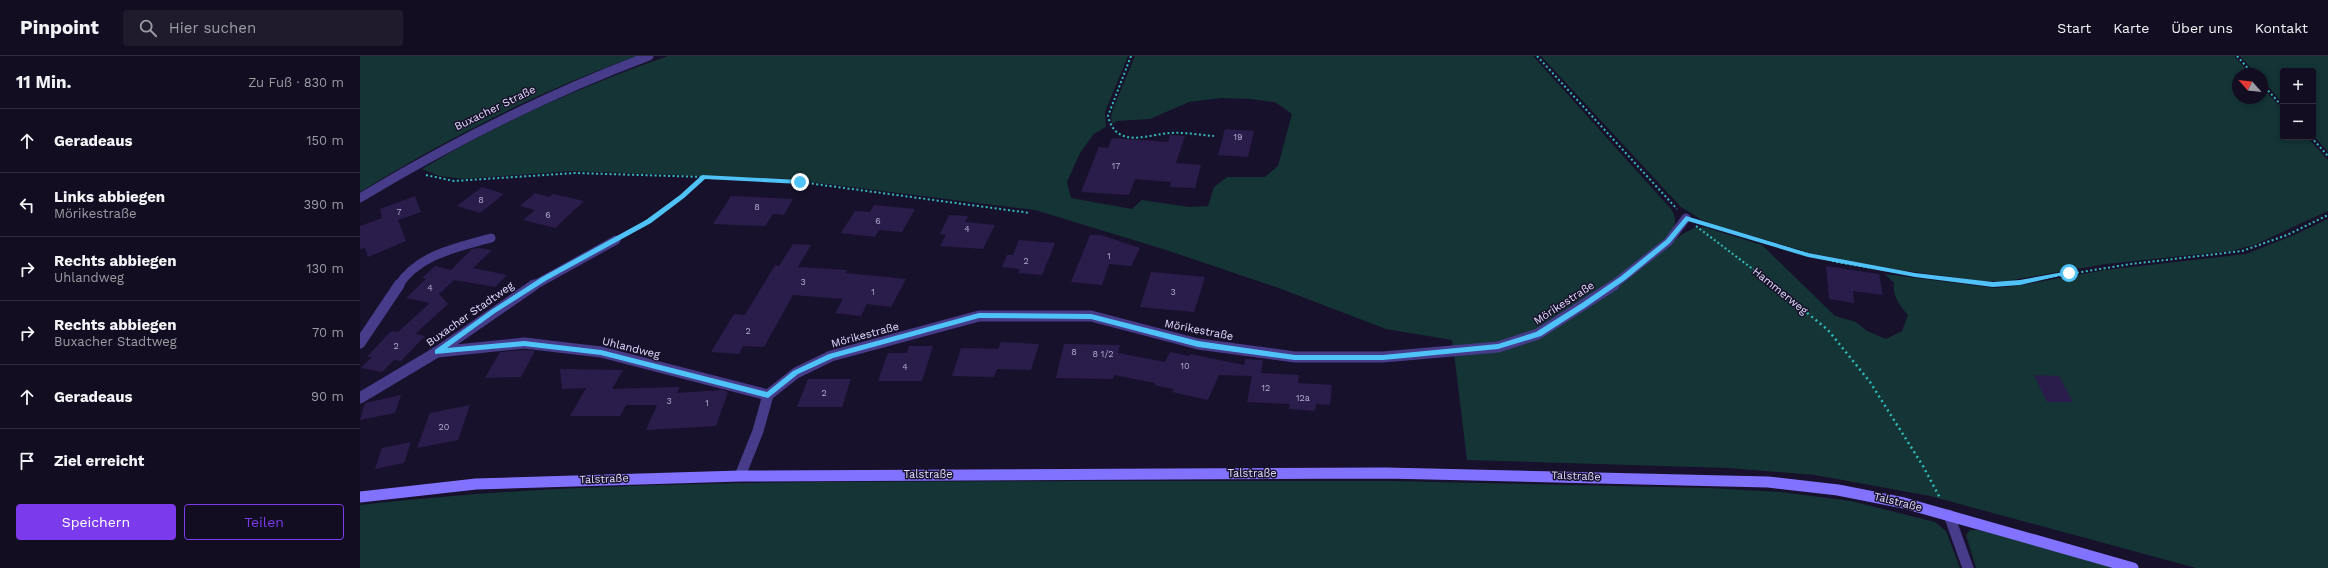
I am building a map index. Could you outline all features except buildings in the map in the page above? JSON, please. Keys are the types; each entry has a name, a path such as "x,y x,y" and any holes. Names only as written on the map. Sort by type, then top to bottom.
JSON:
{"street":[{"name":"Buxacher Straße","path":"360,198 451,143 526,105 583,81 649,56"},
{"name":"Mörikestraße","path":"768,395 796,372 831,356 979,316 1091,316 1198,344 1295,357 1383,357 1498,347 1538,334 1578,309 1650,257 1668,242 1686,218"},
{"path":"360,343 406,274 430,257 445,251 491,238"},
{"name":"Buxacher Stadtweg","path":"360,398 437,352 493,312 545,278 616,240"},
{"name":"Uhlandweg","path":"437,352 524,343 601,352 768,395"},
{"path":"740,476 758,431 768,395"},
{"name":"Talstraße","path":"360,497 476,484 558,480 740,476 1386,473 1768,482 1838,490 1904,503 2133,568"},
{"path":"1949,515 1968,568"}],"path":[{"path":"1131,56 1108,116 1109,125 1112,131 1120,135 1137,138 1168,134 1214,136"},
{"name":"Hammerweg","path":"1537,56 1686,218 1788,296 1828,330 1870,382 1923,466 1949,515"},
{"path":"2237,56 2248,68"},
{"path":"2268,91 2280,104"},
{"path":"2313,140 2328,156"},
{"path":"409,168 433,177 454,181 575,173 704,176 800,182 1030,213"},
{"path":"616,240 654,217 682,196 704,176"},
{"path":"1686,218 1766,243 1836,262 1915,275 1993,284 2020,282 2131,264 2242,251 2287,235 2328,215"}],"green space":[{"path":"360,56 637,56 565,84 529,100 460,134 360,192"},
{"path":"668,56 1128,56 1105,112 1106,127 1094,134 1080,153 1067,182 1071,198 1132,209 1142,200 1189,207 1208,206 1214,187 1227,177 1265,177 1278,166 1292,114 1275,102 1221,98 1189,102 1150,119 1117,121 1112,124 1111,117 1113,109 1135,56 1533,56 1671,209 1675,223 1673,229 1664,240 1648,255 1626,272 1552,321 1517,339 1510,341 1453,348 1452,340 1386,329 1276,287 1163,249 1035,210 787,179 571,171 464,179 439,176 422,169 481,136 542,106 604,80"},
{"path":"1541,56 2234,56 2245,68 2232,68 2232,104 2268,104 2268,94 2280,107 2280,140 2310,140 2328,160 2328,211 2254,245 2231,251 2106,264 2006,281 1983,281 1899,270 1814,254 1702,220 1681,207"},
{"path":"2240,56 2328,56 2328,152 2316,138 2316,68 2280,68 2280,100 2268,87 2268,68 2251,68"},
{"path":"2328,219 2328,568 2196,568 1930,496 1815,475 1729,468 1467,460 1454,353 1546,333 1602,298 1681,235 1694,228 1704,227 1762,245 1835,316 1856,322 1867,331 1886,339 1902,331 1908,315 1895,296 1894,283 1885,274 1994,288 2016,286 2105,270 2246,254 2294,235"},
{"path":"1389,481 1709,488 1781,492 1851,501 1935,522 1946,531 1960,568 360,568 360,505 449,496 628,486 807,482"},
{"path":"1970,530 1978,530 2009,538 2115,568 1976,568 1966,535"}],"route":[{"path":"800,182 704,176 682,196 649,221 545,278 493,312 437,352 524,343 601,352 768,395 796,372 831,356 979,316 1091,316 1198,344 1295,357 1383,357 1498,347 1518,342 1538,334 1560,322 1623,279 1668,242 1679,230 1686,218 1766,243 1836,262 1915,275 1972,283 1993,284 2020,282 2069,273"}]}
